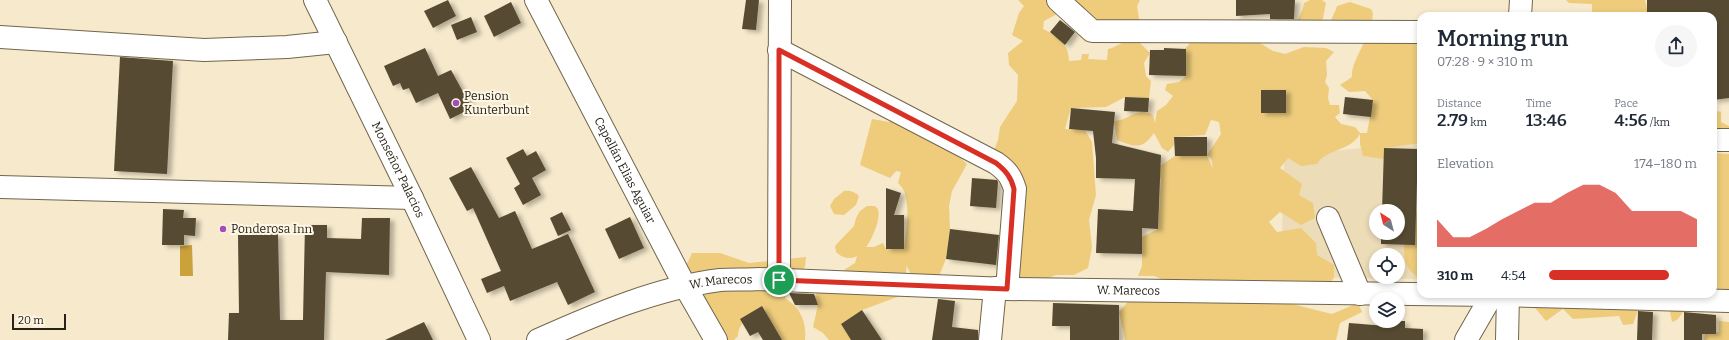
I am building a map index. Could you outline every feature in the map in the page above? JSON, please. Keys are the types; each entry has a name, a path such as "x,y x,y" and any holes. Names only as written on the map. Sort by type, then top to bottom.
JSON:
{"street":[{"name":"Monseñor Palacios","path":"315,0 412,198 479,340"},
{"name":"Capellán Elias Aguiar","path":"536,0 686,286 716,340"},
{"path":"779,280 780,0"},
{"path":"1058,0 1092,31 1417,32"},
{"path":"1520,12 1521,0"},
{"path":"0,37 204,50 287,47 336,42"},
{"path":"779,50 996,163 1006,170 1012,178 1014,189 1001,288 990,340"},
{"path":"1717,140 1729,140"},
{"path":"0,187 412,198"},
{"path":"1328,218 1360,294"},
{"name":"W. Marecos","path":"538,340 594,315 686,286 721,280 779,280 1001,288 1417,294"},
{"path":"1466,340 1501,298"},
{"path":"1503,298 1507,340"},
{"name":"W. Marecos","path":"1616,298 1729,301"}],"shaded area":[{"path":"1018,0 1074,0 1057,14 1044,21 1043,29 1062,41 1067,50 1069,61 1081,60 1082,54 1089,54 1088,59 1107,60 1108,49 1124,42 1138,41 1150,53 1144,63 1146,76 1151,81 1149,98 1125,97 1106,107 1071,108 1065,129 1085,130 1092,142 1096,195 1089,220 1092,247 1088,268 1074,275 1056,275 1033,284 1019,279 1016,259 1017,236 1026,194 1019,177 993,153 998,140 1000,127 1017,101 1018,75 1009,65 1008,53 1023,41 1012,35 1019,13 1024,6"},
{"path":"1076,0 1140,0 1137,6 1140,25 1106,24 1099,19 1094,40 1085,42 1066,21"},
{"path":"1310,0 1322,0 1326,3 1323,18 1319,27 1296,25 1304,3"},
{"path":"1566,0 1645,0 1648,12 1592,12 1592,4 1569,3"},
{"path":"1350,2 1371,9 1373,13 1372,22 1330,25 1337,6"},
{"path":"1417,28 1417,144 1384,148 1384,159 1363,156 1360,144 1360,134 1351,144 1326,155 1317,164 1301,166 1288,158 1280,168 1302,184 1299,195 1313,203 1315,218 1301,225 1280,212 1269,222 1277,232 1301,228 1316,243 1317,255 1334,265 1334,278 1320,293 1284,302 1332,314 1358,303 1362,312 1340,323 1336,340 1125,340 1119,312 1137,291 1169,282 1154,276 1138,276 1142,266 1142,237 1158,229 1161,179 1149,173 1175,156 1207,156 1213,168 1211,158 1207,155 1221,134 1219,122 1211,120 1205,135 1174,137 1174,145 1168,152 1162,148 1154,133 1146,142 1138,146 1117,140 1114,121 1142,112 1153,115 1155,123 1157,111 1166,105 1173,96 1165,90 1167,84 1179,82 1186,76 1182,52 1193,40 1243,39 1260,43 1273,51 1285,54 1304,47 1326,48 1334,52 1326,61 1327,75 1325,82 1329,88 1328,98 1330,105 1339,105 1340,113 1335,117 1341,124 1355,127 1360,133 1367,133 1373,100 1365,91 1349,92 1340,85 1352,77 1354,64 1364,42"},
{"path":"1717,111 1721,112 1721,122 1729,126 1729,130 1717,131"},
{"path":"896,116 957,154 967,164 952,191 949,206 950,229 946,259 939,276 926,278 911,274 906,265 906,273 900,296 862,310 841,324 851,340 829,340 823,333 813,327 818,305 814,296 844,270 855,263 857,256 852,258 843,257 836,252 835,246 854,226 860,211 867,206 875,206 879,213 877,224 866,247 874,247 883,243 886,249 904,249 907,223 907,204 903,189 898,183 901,172 896,171 890,178 860,165 872,119 889,122"},
{"path":"1417,142 1417,279 1405,279 1405,248 1369,248 1369,278 1281,277 1284,156"},
{"path":"1717,153 1729,154 1729,301 1702,311 1684,311 1677,320 1672,322 1670,312 1663,305 1653,310 1638,310 1633,324 1623,325 1619,316 1573,319 1563,309 1546,321 1524,298 1717,298"},
{"path":"844,191 856,193 859,196 856,205 844,215 834,214 830,206 834,199"},
{"path":"1417,212 1417,276 1408,266 1405,259 1404,248 1412,214"},
{"path":"192,245 193,276 180,276 180,246"},
{"path":"692,253 720,253 749,263 806,257 805,267 786,286 785,298 795,306 804,321 805,340 775,340 768,316 762,306 743,323 740,327 738,336 734,340 725,340 685,268"},
{"path":"1719,321 1729,322 1729,340 1704,340 1705,334 1719,332"}],"building":[{"path":"448,0 456,16 433,28 424,11"},
{"path":"746,0 759,0 756,30 742,29"},
{"path":"1236,0 1295,0 1294,19 1270,19 1270,14 1236,16"},
{"path":"1647,0 1729,0 1729,98 1717,100 1717,12 1647,12"},
{"path":"511,2 521,23 494,37 484,16"},
{"path":"471,17 477,32 457,40 451,25"},
{"path":"1060,20 1075,32 1065,45 1050,32"},
{"path":"425,48 438,76 451,70 472,108 450,119 438,93 416,103 409,88 403,90 400,83 393,86 384,66"},
{"path":"1164,48 1186,49 1186,76 1149,75 1150,50 1164,50"},
{"path":"120,57 173,61 167,174 114,171"},
{"path":"1261,90 1286,90 1286,113 1261,113"},
{"path":"1125,97 1149,98 1148,112 1124,111"},
{"path":"1345,97 1373,100 1371,117 1343,114"},
{"path":"1071,108 1115,112 1112,143 1161,155 1158,229 1142,228 1142,254 1096,253 1098,209 1133,211 1135,179 1096,178 1096,158 1093,131 1069,129"},
{"path":"1174,137 1207,137 1207,156 1175,156"},
{"path":"1384,148 1417,149 1415,245 1381,244 1381,240 1405,240 1405,204 1382,204"},
{"path":"523,149 527,156 536,151 546,170 532,178 541,195 523,205 514,188 520,184 506,158"},
{"path":"471,167 499,218 515,211 532,249 568,234 595,292 568,305 557,282 510,301 504,286 487,293 481,279 501,271 473,208 467,211 449,178"},
{"path":"972,178 997,180 996,208 970,206"},
{"path":"886,188 901,193 894,215 904,215 904,249 886,249"},
{"path":"163,209 184,210 183,218 196,218 195,236 184,235 184,245 162,245"},
{"path":"562,212 571,230 558,236 550,218"},
{"path":"630,217 644,248 619,259 605,229"},
{"path":"362,218 390,218 389,275 326,272 324,340 228,340 229,313 239,313 238,235 278,234 280,320 303,320 305,225 327,225 327,238 361,239"},
{"path":"950,229 999,235 996,265 946,259"},
{"path":"789,293 814,294 818,305 795,305"},
{"path":"938,299 955,301 952,327 978,330 978,340 932,340"},
{"path":"1053,303 1119,305 1119,340 1070,340 1070,326 1052,326"},
{"path":"762,306 782,340 763,340 758,332 750,336 740,319"},
{"path":"862,310 882,340 851,340 841,324"},
{"path":"1638,311 1653,312 1652,340 1637,340"},
{"path":"1684,312 1716,315 1716,334 1702,334 1702,340 1684,340"},
{"path":"424,322 433,340 385,340"},
{"path":"1349,323 1369,325 1369,328 1423,329 1423,340 1347,340"}],"place":[{"name":"Pension Kunterbunt","path":"456,103"},
{"name":"Ponderosa Inn","path":"223,229"}],"route":[{"path":"779,50 996,163 1006,170 1012,178 1014,189 1007,289 779,280 779,50"}]}
